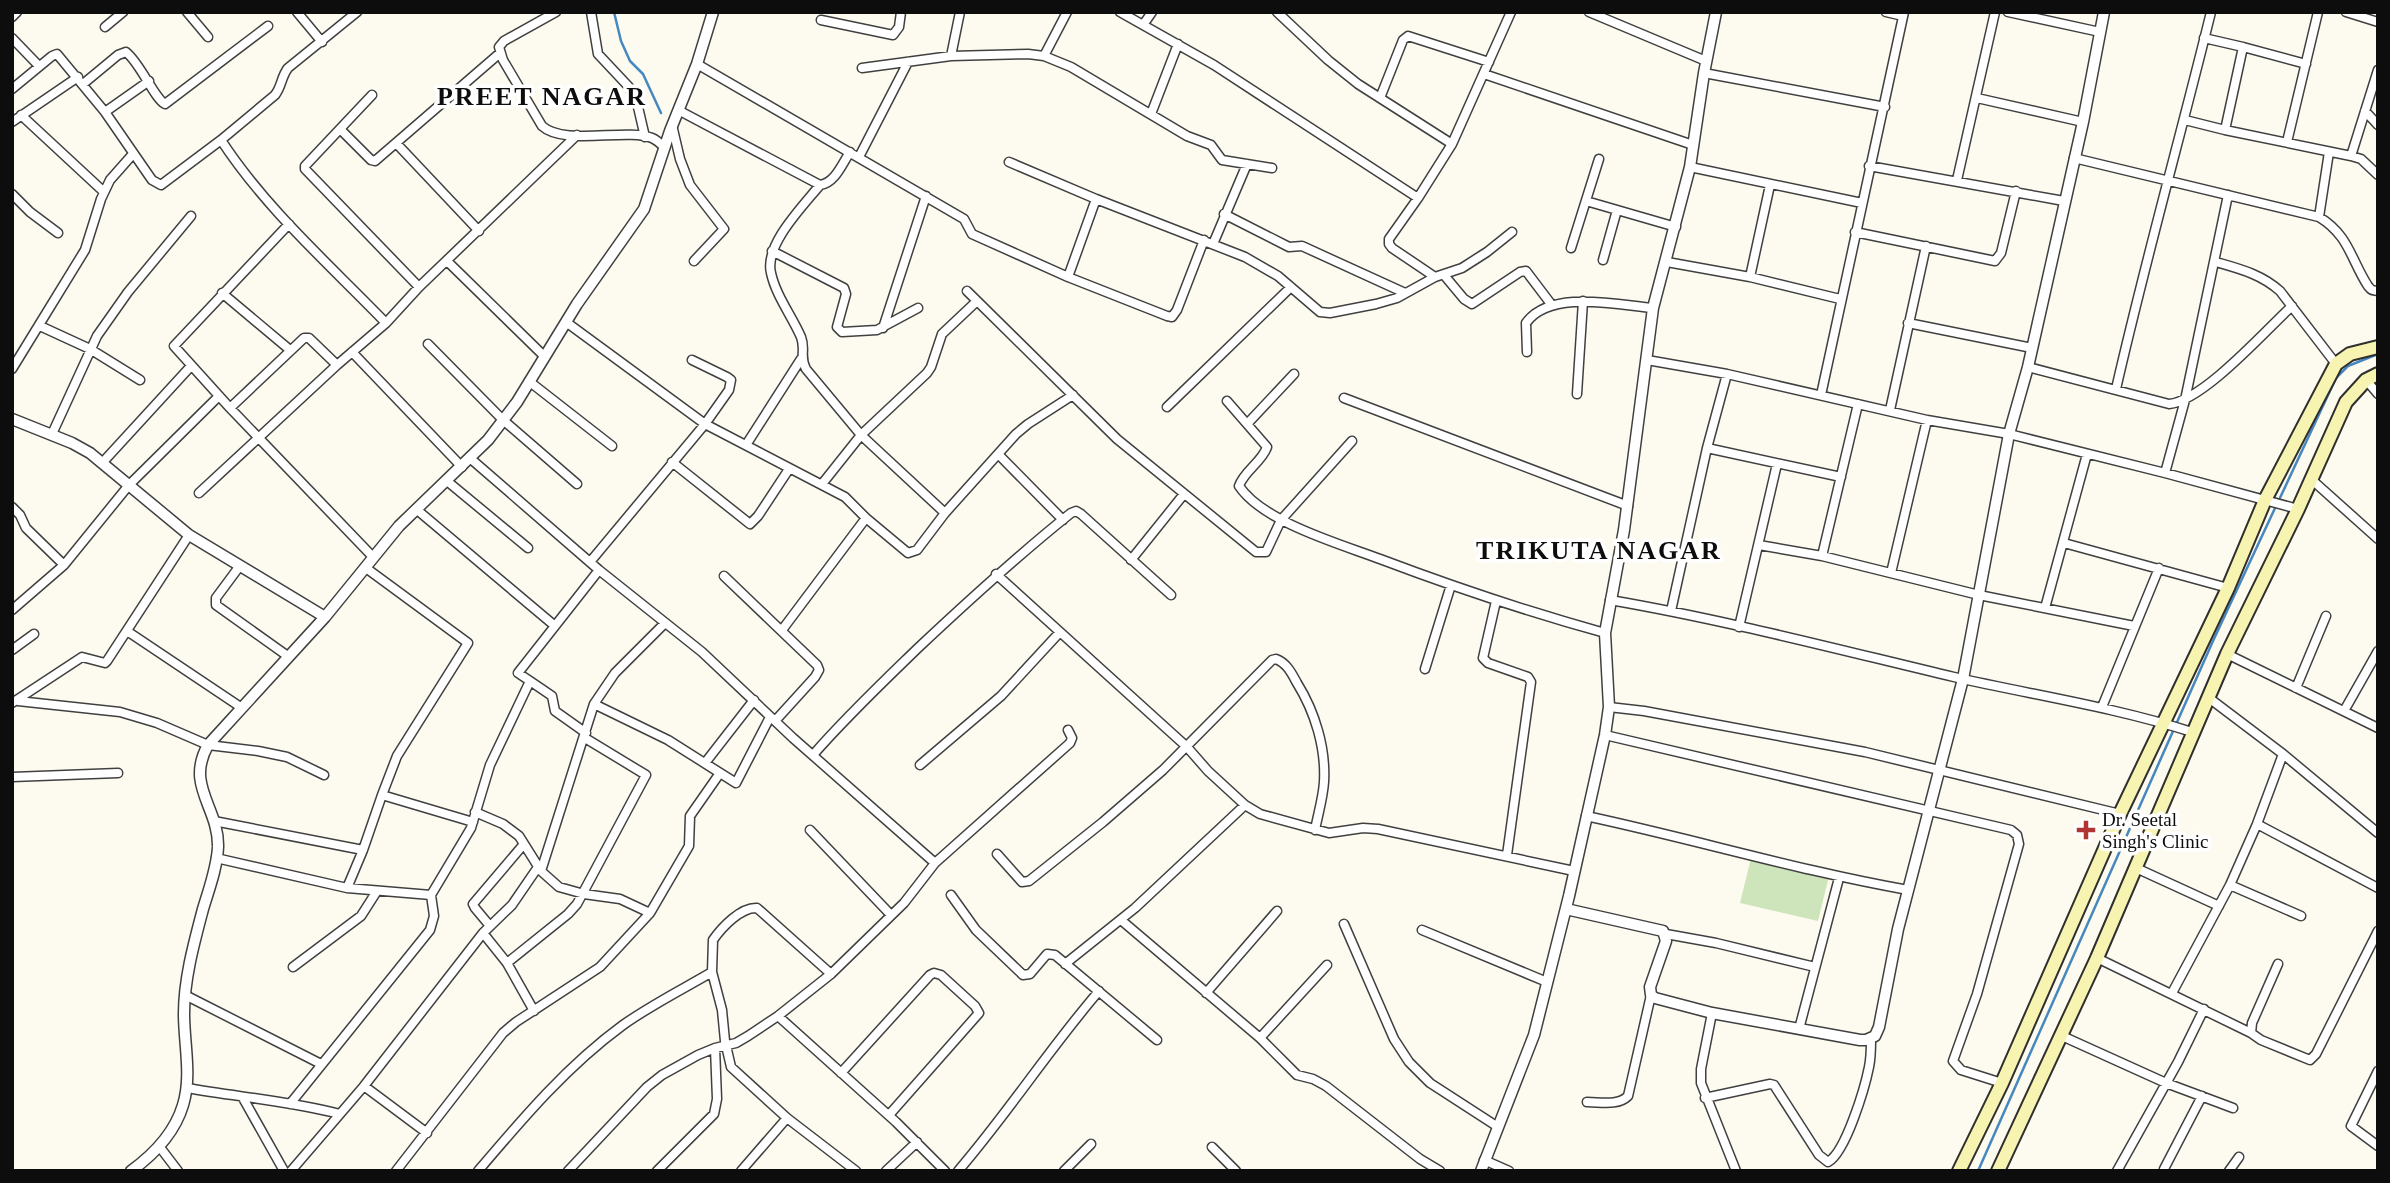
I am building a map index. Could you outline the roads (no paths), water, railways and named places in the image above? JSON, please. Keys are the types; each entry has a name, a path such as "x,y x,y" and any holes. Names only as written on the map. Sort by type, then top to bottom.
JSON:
{"main road":[{"path":"1959,1171 2002,1083 2120,814 2336,364 2350,354 2378,347"},
{"path":"1998,1171 2062,1036 2136,868 2188,731 2209,698 2294,508 2311,479 2346,402 2372,377"}],"street":[{"path":"12,17 17,12"},
{"path":"105,27 122,12"},
{"path":"187,12 208,37"},
{"path":"297,12 322,42"},
{"path":"12,89 57,54 105,112 152,180 161,185 275,95 288,68 357,12"},
{"path":"556,12 503,41 499,47 542,126 554,133 577,135 645,136 656,140 669,136"},
{"path":"591,12 598,54 629,87 638,107 645,136"},
{"path":"131,1171 159,1146 171,1130 183,1107 187,1088 185,995 191,957 218,846 214,821 198,777 202,754 325,617 416,509 471,459 503,421 530,382 566,322 637,222 650,196 713,12"},
{"path":"821,20 893,35 899,27 901,12"},
{"path":"951,56 960,12"},
{"path":"1044,56 1067,12"},
{"path":"1120,12 1214,65 1418,198"},
{"path":"1143,25 1152,12"},
{"path":"1277,12 1341,71 1452,144"},
{"path":"1511,12 1452,144 1389,239 1389,244 1439,276 1472,304 1520,272 1526,271 1551,304"},
{"path":"1589,12 1706,61"},
{"path":"1509,1171 1482,1166 1534,1035 1566,909 1605,735 1609,708 1605,633 1628,506 1653,308 1690,167 1716,12"},
{"path":"1821,395 1903,14 1886,12"},
{"path":"1957,180 1995,12"},
{"path":"2008,12 2100,32"},
{"path":"1651,995 1660,1000 1712,1013 1799,1029 1860,1040 1875,1036 1898,929 1963,679 2009,434 2028,367 2083,122 2104,12"},
{"path":"2116,389 2211,12"},
{"path":"2287,142 2318,12"},
{"path":"2346,12 2378,23"},
{"path":"12,122 122,52 130,55 159,100 165,104 268,26"},
{"path":"1380,98 1403,40 1408,36 1489,62"},
{"path":"12,38 39,66"},
{"path":"2204,38 2306,64"},
{"path":"1151,114 1178,44"},
{"path":"2225,130 2243,47"},
{"path":"340,129 375,161 500,53"},
{"path":"862,68 951,56 1044,56 1058,61 1187,136 1211,145 1222,160 1272,168"},
{"path":"859,157 908,62"},
{"path":"697,64 964,219 972,234 1068,277 1172,317 1204,240"},
{"path":"2351,156 2378,70"},
{"path":"1704,73 1885,107"},
{"path":"1484,74 1693,145"},
{"path":"105,112 149,81"},
{"path":"372,95 305,166 306,172 419,287"},
{"path":"1977,98 2083,122"},
{"path":"678,110 820,185 831,180 850,152"},
{"path":"2365,111 2378,125"},
{"path":"22,115 104,191"},
{"path":"2185,120 2351,156 2361,159 2378,175"},
{"path":"199,493 386,323 419,287 577,135"},
{"path":"669,136 690,185 724,229 694,261"},
{"path":"221,140 253,187 386,323"},
{"path":"396,143 479,231"},
{"path":"2319,217 2329,152"},
{"path":"12,369 85,250 104,191 116,172 134,154"},
{"path":"2074,158 2319,217 2329,223 2341,237 2355,257 2368,286 2378,291"},
{"path":"1571,248 1599,159"},
{"path":"1009,162 1096,200 1204,240 1261,266 1320,312 1330,313 1376,304 1405,293 1475,260 1512,232"},
{"path":"1213,244 1247,164"},
{"path":"1869,166 2064,201"},
{"path":"1690,167 1862,204"},
{"path":"820,185 791,221 772,251 769,264 771,274 802,339 801,359 806,369 861,435 945,513"},
{"path":"1750,277 1770,185"},
{"path":"1855,233 1997,260 2016,191"},
{"path":"12,194 58,233"},
{"path":"2165,473 2185,400 2228,195"},
{"path":"883,328 926,196"},
{"path":"1068,277 1096,200"},
{"path":"1586,201 1676,227"},
{"path":"1603,260 1617,209"},
{"path":"1224,214 1289,247 1301,246 1405,293"},
{"path":"52,434 90,349 128,292 191,216"},
{"path":"289,224 174,346 373,557"},
{"path":"1890,410 1926,246"},
{"path":"772,251 844,288 846,294 837,327 842,332 883,328 918,308"},
{"path":"447,261 545,357"},
{"path":"1667,262 1750,277 1840,299"},
{"path":"2216,262 2252,272 2280,291 2336,364"},
{"path":"1167,407 1291,287"},
{"path":"967,290 1117,439 1260,554 1266,552 1281,520 1352,441"},
{"path":"222,293 290,350"},
{"path":"822,484 861,435 927,373 942,334 977,300"},
{"path":"1527,352 1526,323 1551,304 1583,301 1653,308"},
{"path":"1577,394 1583,301"},
{"path":"2028,367 2169,404 2185,400 2207,385 2292,306"},
{"path":"566,322 705,424 845,497 903,550 912,553 998,454 1028,424 1073,395"},
{"path":"1908,324 2032,348"},
{"path":"40,326 90,349 140,380"},
{"path":"230,408 304,338 309,338 337,365"},
{"path":"428,344 503,421 577,484"},
{"path":"352,352 462,467"},
{"path":"746,444 801,359"},
{"path":"590,562 705,424 729,390 731,380 692,360"},
{"path":"1647,360 1727,374 1927,419 2009,434 2294,508"},
{"path":"103,462 191,366"},
{"path":"1248,424 1294,374"},
{"path":"1671,611 1707,448 1727,374"},
{"path":"2372,377 2378,394"},
{"path":"530,382 612,446"},
{"path":"12,610 64,565 129,485 219,396"},
{"path":"1344,398 1628,506"},
{"path":"1227,401 1267,447 1239,486 1244,493 1281,520 1496,601 1605,633"},
{"path":"1822,556 1858,404"},
{"path":"12,419 72,443 103,462 189,535 325,617"},
{"path":"1891,573 1927,419"},
{"path":"1707,448 1842,477"},
{"path":"998,454 1063,520"},
{"path":"2045,608 2087,454"},
{"path":"471,459 599,570 702,652 772,719 935,863"},
{"path":"672,462 750,524 789,469"},
{"path":"1739,627 1777,464"},
{"path":"2311,479 2378,539"},
{"path":"447,481 528,548"},
{"path":"1131,561 1184,494"},
{"path":"12,507 20,515 26,528 64,565"},
{"path":"416,509 555,626"},
{"path":"813,755 845,718 996,574 1076,512 1171,596"},
{"path":"782,630 866,518"},
{"path":"15,702 82,657 105,663 189,535"},
{"path":"2064,543 2228,588"},
{"path":"1759,545 1822,556 1979,595 2134,626"},
{"path":"239,567 215,602 289,657"},
{"path":"347,888 397,756 468,643 366,568"},
{"path":"2102,707 2159,568"},
{"path":"507,963 568,914 584,894 646,775 585,735 555,711 552,696 518,673 599,570"},
{"path":"996,574 1187,747 1245,806 1260,814 1329,833 1363,828 1378,829 1574,871"},
{"path":"594,704 668,740 736,783 772,719 819,670 814,660 724,576"},
{"path":"1425,669 1451,585"},
{"path":"1610,600 1671,611 1963,679 2102,707 2188,731"},
{"path":"1496,601 1483,658 1488,663 1528,677 1531,681 1507,855"},
{"path":"2296,688 2326,616"},
{"path":"291,1171 364,1086 483,933 512,905 540,869 594,704 615,673 665,623"},
{"path":"127,631 242,708"},
{"path":"920,765 1001,696 1060,632"},
{"path":"12,650 34,634"},
{"path":"2344,711 2378,651"},
{"path":"2227,654 2378,727"},
{"path":"998,854 1022,882 1029,881 1103,822 1187,747 1272,660 1281,661 1304,695 1317,726 1324,780 1315,830"},
{"path":"290,1104 430,930 434,916 431,895 467,837 490,765 530,681"},
{"path":"2209,698 2283,754 2378,833"},
{"path":"705,763 754,701"},
{"path":"15,702 120,712 158,723 208,745 274,753 324,775"},
{"path":"1609,708 1658,714 1865,752 2120,814"},
{"path":"568,1171 646,1087 677,1065 715,1048 736,1043 778,1016 831,974 891,915 935,863 1070,743 1072,738 1068,730"},
{"path":"1605,735 2011,830 2019,839 2019,844 1977,994 1953,1055 1954,1065 1961,1070 2002,1083"},
{"path":"2172,993 2230,885 2257,824 2283,754"},
{"path":"12,777 118,773"},
{"path":"400,1169 503,1033 600,967 650,913 689,846 690,816 720,773"},
{"path":"382,794 473,822"},
{"path":"1065,964 1163,884 1245,806"},
{"path":"475,812 503,824 519,836 540,869 559,887 584,894 620,898 650,913"},
{"path":"1586,816 1839,878 1908,890"},
{"path":"214,821 363,850"},
{"path":"2257,824 2378,888"},
{"path":"810,830 891,915"},
{"path":"490,926 473,904 524,844"},
{"path":"216,858 347,888 431,895"},
{"path":"2136,868 2219,906"},
{"path":"1799,1029 1839,878"},
{"path":"2230,885 2301,916"},
{"path":"293,968 361,916 377,891"},
{"path":"951,895 976,930 1023,975 1030,974 1046,954 1055,955 1157,1040"},
{"path":"831,974 757,908 752,907 735,918 713,940 712,972 722,1010 728,1060 735,1073 787,1118 856,1171"},
{"path":"1566,909 1815,967"},
{"path":"1206,993 1278,911"},
{"path":"1121,920 1260,1038 1297,1074 1326,1086 1420,1159 1440,1171"},
{"path":"1344,924 1394,1039 1409,1062 1430,1083 1498,1127"},
{"path":"1422,930 1547,982"},
{"path":"2097,958 2305,1060 2314,1058 2378,931"},
{"path":"483,933 507,963 534,1011"},
{"path":"1587,1102 1616,1103 1622,1102 1628,1096 1651,995 1650,987 1666,934"},
{"path":"2251,1033 2252,1023 2278,964"},
{"path":"1260,1038 1327,965"},
{"path":"478,1171 537,1101 624,1024 712,972"},
{"path":"841,1073 930,975 941,975 975,1006 979,1013 889,1115"},
{"path":"958,1171 993,1129 1060,1037 1099,991"},
{"path":"185,995 321,1064"},
{"path":"2117,1171 2204,1009"},
{"path":"1712,1013 1701,1069 1701,1083 1736,1171"},
{"path":"778,1016 889,1115 945,1171"},
{"path":"2062,1036 2165,1083 2233,1108"},
{"path":"1705,1098 1774,1085 1819,1155 1828,1162 1839,1153 1856,1107 1868,1069 1871,1039"},
{"path":"657,1171 714,1114 717,1099 715,1048"},
{"path":"2378,1071 2351,1126 2378,1146"},
{"path":"364,1086 427,1132"},
{"path":"187,1088 315,1107 340,1114"},
{"path":"2164,1170 2202,1096"},
{"path":"243,1098 284,1171"},
{"path":"741,1171 787,1118"},
{"path":"886,1171 917,1142"},
{"path":"1064,1171 1091,1144"},
{"path":"159,1146 178,1171"},
{"path":"1212,1147 1236,1171"},
{"path":"2229,1171 2239,1157"}],"waterway":[{"path":"614,12 621,41 630,61 643,74 661,113"},
{"path":"2279,500 2336,378 2348,366 2378,354"},
{"path":"1978,1171 2213,641 2276,506"}],"place":[{"name":"Dr. Seetal Singh's Clinic","path":"2086,830"}],"district":[{"name":"PREET NAGAR","path":"542,96"},
{"name":"TRIKUTA NAGAR","path":"1599,550"}]}
